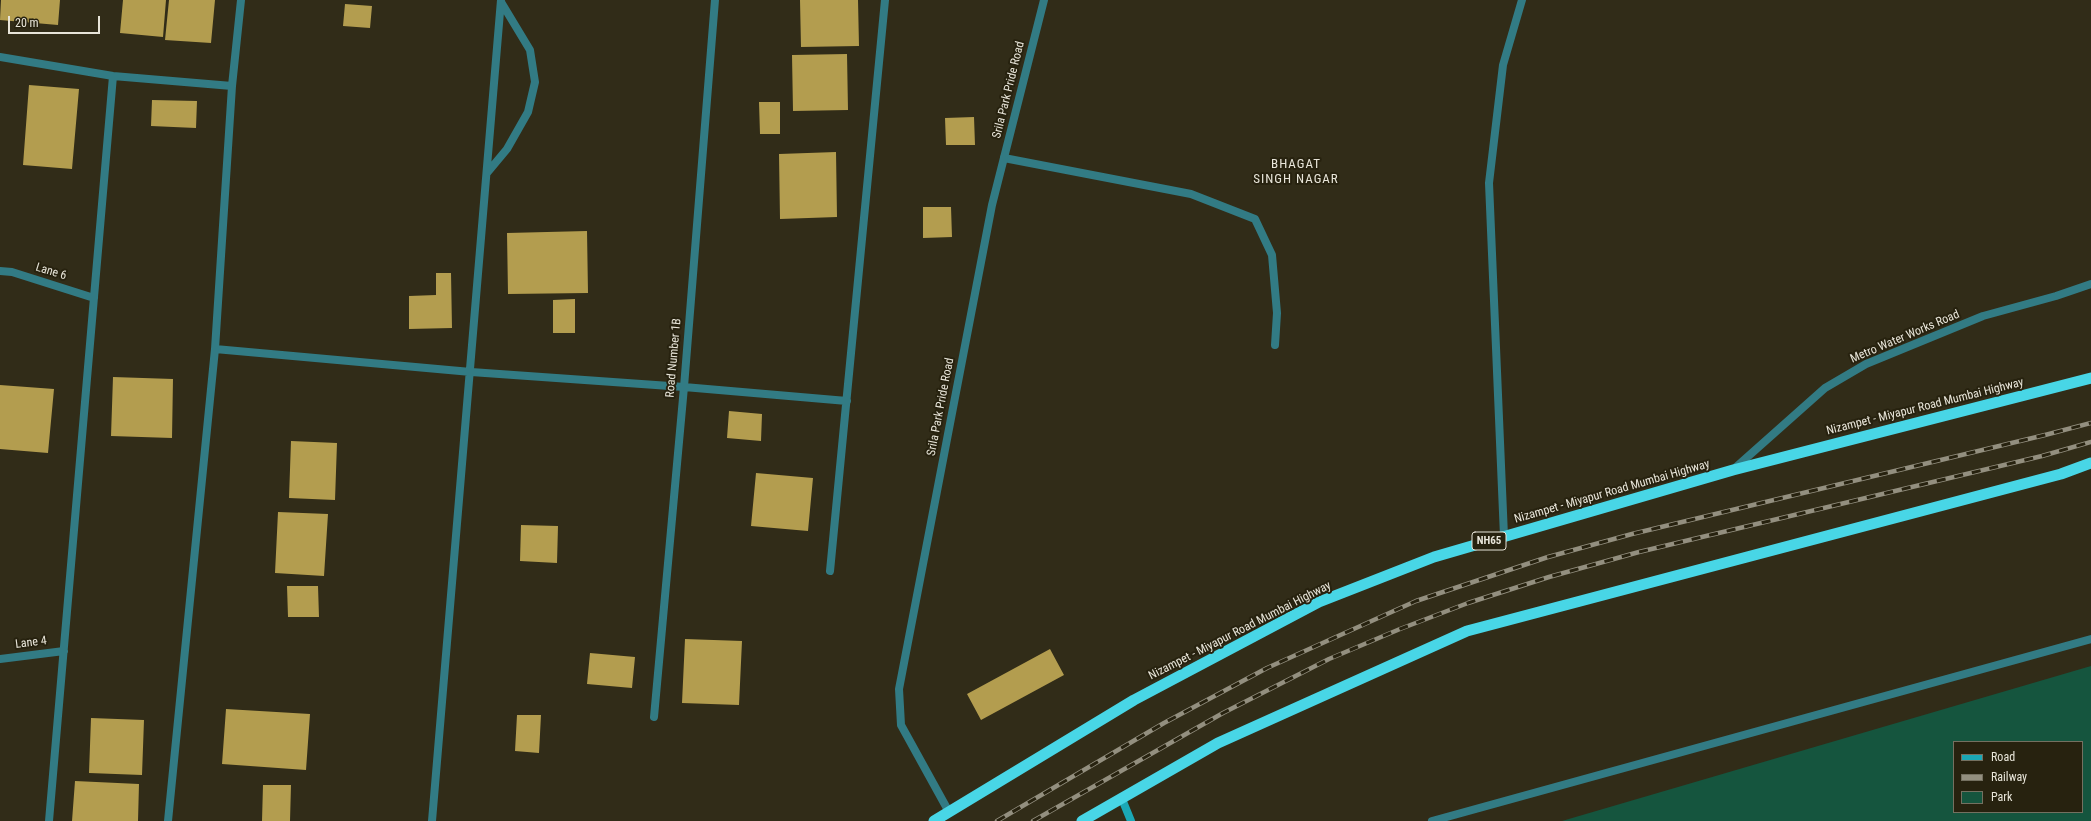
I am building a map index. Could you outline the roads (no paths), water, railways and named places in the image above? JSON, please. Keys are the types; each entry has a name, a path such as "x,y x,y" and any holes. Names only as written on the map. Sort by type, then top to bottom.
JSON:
{"highway":[{"name":"Nizampet - Miyapur Road Mumbai Highway","path":"934,821 1134,700 1319,602 1434,557 1733,470 2091,378"},
{"path":"1082,821 1218,743 1467,631 2061,474 2091,463"}],"main road":[{"path":"1122,799 1131,821"}],"street":[{"path":"168,821 215,349 232,86 241,0"},
{"name":"Road Number 1B","path":"654,717 684,387 715,0"},
{"path":"830,571 885,0"},
{"name":"Srila Park Pride Road","path":"949,812 901,726 899,688 992,204 1044,0"},
{"path":"1504,536 1489,183 1503,65 1522,0"},
{"path":"487,173 507,149 528,112 536,82 530,50 501,1"},
{"path":"432,821 471,372 501,1"},
{"path":"0,57 113,76 232,86"},
{"path":"49,821 113,76"},
{"path":"1004,158 1191,194 1255,219 1272,255 1277,313 1275,345"},
{"name":"Lane 6","path":"0,271 12,272 94,298"},
{"name":"Metro Water Works Road","path":"1733,470 1826,388 1866,364 1983,316 2056,296 2091,284"},
{"path":"215,349 471,372 684,387 847,401"},
{"path":"1432,821 2091,639"},
{"name":"Lane 4","path":"0,659 64,651"}],"railway":[{"path":"997,821 1164,723 1267,668 1416,601 1548,557 1632,534 2091,423"},
{"path":"1033,821 1223,713 1329,659 1400,629 1468,603 1549,577 1639,552 2042,456 2091,442"}],"district":[{"name":"BHAGAT SINGH NAGAR","path":"1296,172"}]}
